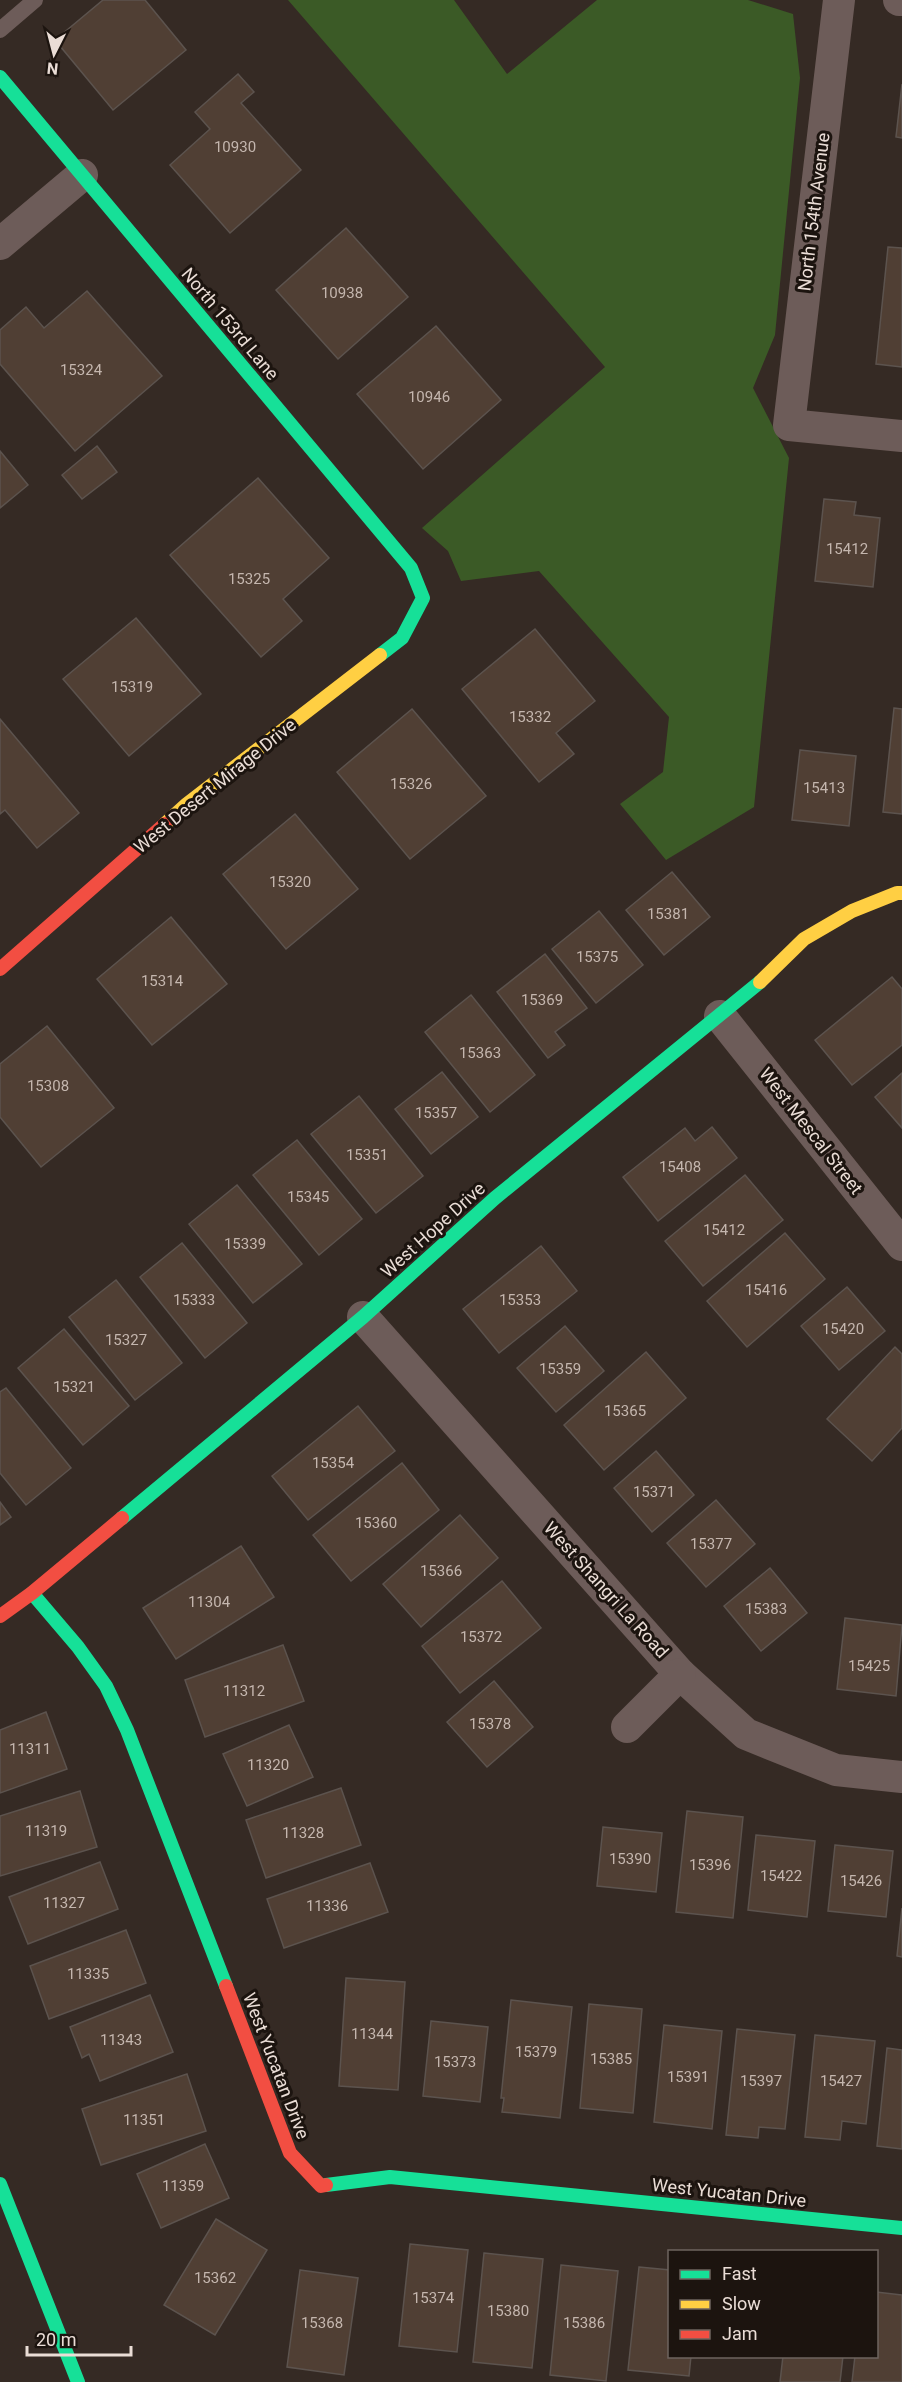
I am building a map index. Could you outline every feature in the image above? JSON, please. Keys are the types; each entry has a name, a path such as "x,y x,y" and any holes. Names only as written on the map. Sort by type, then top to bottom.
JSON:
{"street":[{"name":"North 154th Avenue","path":"839,0 789,425 902,436"},
{"name":"North 153rd Lane","path":"0,77 411,568 423,598"},
{"path":"0,244 82,175"},
{"name":"West Desert Mirage Drive","path":"0,969 187,804 402,638 423,598"},
{"name":"West Hope Drive","path":"0,1616 32,1593 363,1317 495,1198 751,991 804,939 852,911 902,893"},
{"name":"West Mescal Street","path":"720,1016 902,1245"},
{"name":"West Shangri La Road","path":"363,1317 680,1674 746,1734 836,1770 902,1777"},
{"name":"West Yucatan Drive","path":"32,1593 78,1647 106,1686 127,1730 290,2153 321,2186 390,2177 902,2228"},
{"path":"627,1727 680,1674"},
{"path":"0,2184 78,2382"}],"lane":[{"path":"0,30 35,0"}],"green space":[{"path":"288,0 454,0 507,74 597,0 748,0 793,14 800,78 775,335 753,388 789,458 754,807 666,860 620,804 663,772 669,717 539,571 461,581 448,551 422,528 605,367"}],"building":[{"path":"103,0 145,0 186,50 113,110 55,40"},
{"path":"238,74 254,92 241,103 301,170 230,233 170,165 210,129 195,112"},
{"path":"902,84 902,138 896,137"},
{"path":"346,228 408,297 338,359 276,290"},
{"path":"888,247 902,248 902,367 876,364"},
{"path":"87,291 162,376 75,451 0,364 0,330 26,307 44,328"},
{"path":"436,326 501,400 423,469 357,394"},
{"path":"97,446 117,472 82,499 62,475"},
{"path":"0,451 28,485 0,508"},
{"path":"258,478 329,558 283,599 302,621 261,657 170,555"},
{"path":"824,499 856,502 854,515 880,518 873,587 815,581"},
{"path":"136,618 201,694 129,756 63,679"},
{"path":"535,629 595,701 556,733 574,754 539,782 462,689"},
{"path":"894,708 902,709 902,814 883,812"},
{"path":"412,709 486,796 410,859 337,772"},
{"path":"0,719 79,813 37,848 5,810 0,814"},
{"path":"800,750 856,756 849,826 792,820"},
{"path":"295,814 358,889 286,949 223,874"},
{"path":"672,872 710,917 664,955 626,910"},
{"path":"599,911 643,965 596,1003 552,949"},
{"path":"171,917 227,984 152,1045 97,979"},
{"path":"545,954 587,1008 555,1032 565,1045 548,1058 497,992"},
{"path":"892,977 902,989 902,1045 852,1085 815,1040"},
{"path":"471,995 535,1075 490,1112 425,1032"},
{"path":"47,1026 114,1108 41,1167 0,1117 0,1064"},
{"path":"442,1072 478,1117 431,1154 395,1109"},
{"path":"902,1073 902,1128 875,1097"},
{"path":"359,1096 423,1176 376,1213 311,1134"},
{"path":"712,1127 737,1158 658,1221 623,1177 685,1128 695,1141"},
{"path":"297,1140 362,1219 319,1255 253,1175"},
{"path":"745,1175 783,1220 703,1286 665,1241"},
{"path":"237,1185 302,1264 253,1303 189,1224"},
{"path":"785,1233 825,1279 747,1347 707,1301"},
{"path":"182,1243 247,1323 205,1358 140,1277"},
{"path":"541,1246 577,1291 499,1353 463,1309"},
{"path":"116,1280 182,1363 135,1400 69,1317"},
{"path":"847,1287 885,1331 839,1370 801,1326"},
{"path":"565,1326 604,1371 556,1412 517,1368"},
{"path":"64,1329 129,1406 83,1445 18,1368"},
{"path":"895,1347 902,1354 902,1428 872,1461 827,1419"},
{"path":"646,1352 686,1398 604,1470 564,1425"},
{"path":"6,1388 71,1468 26,1505 0,1473 0,1392"},
{"path":"358,1406 395,1451 308,1520 272,1476"},
{"path":"656,1451 694,1495 652,1532 614,1488"},
{"path":"402,1463 439,1510 351,1581 313,1535"},
{"path":"716,1500 755,1544 706,1587 667,1543"},
{"path":"0,1502 11,1517 0,1525"},
{"path":"460,1515 498,1558 421,1627 383,1584"},
{"path":"241,1546 274,1597 176,1659 143,1608"},
{"path":"770,1568 807,1613 761,1651 724,1606"},
{"path":"502,1581 541,1628 460,1693 422,1646"},
{"path":"845,1618 902,1625 896,1696 837,1689"},
{"path":"283,1645 304,1701 205,1737 185,1680"},
{"path":"494,1681 533,1727 487,1767 447,1722"},
{"path":"46,1712 67,1769 0,1793 0,1730"},
{"path":"289,1725 313,1777 247,1806 223,1754"},
{"path":"341,1788 361,1845 266,1878 246,1820"},
{"path":"80,1791 97,1847 0,1876 0,1816"},
{"path":"687,1811 743,1817 733,1918 676,1912"},
{"path":"603,1827 662,1833 656,1892 597,1886"},
{"path":"756,1835 815,1841 807,1917 748,1910"},
{"path":"835,1845 893,1851 886,1917 828,1911"},
{"path":"100,1862 118,1909 28,1944 9,1897"},
{"path":"370,1863 388,1912 284,1948 267,1899"},
{"path":"902,1908 902,1957 897,1956"},
{"path":"126,1930 146,1983 49,2019 30,1966"},
{"path":"346,1978 405,1982 398,2090 339,2086"},
{"path":"150,1995 173,2052 100,2081 89,2054 82,2058 70,2027"},
{"path":"511,2000 572,2007 560,2118 502,2112 504,2098 501,2098"},
{"path":"589,2004 642,2009 633,2113 580,2108"},
{"path":"431,2021 488,2027 480,2102 423,2096"},
{"path":"664,2025 722,2031 712,2129 654,2122"},
{"path":"737,2029 795,2035 785,2129 759,2127 758,2138 726,2135"},
{"path":"815,2035 875,2041 866,2124 842,2121 840,2140 805,2137"},
{"path":"887,2048 902,2050 902,2149 877,2146"},
{"path":"187,2074 206,2131 101,2165 82,2109"},
{"path":"205,2144 229,2198 161,2228 137,2174"},
{"path":"216,2219 267,2250 215,2335 164,2305"},
{"path":"410,2244 468,2250 457,2352 399,2346"},
{"path":"484,2253 543,2259 532,2368 473,2362"},
{"path":"561,2265 618,2271 606,2381 550,2375"},
{"path":"639,2267 668,2270 668,2358 691,2358 689,2376 628,2370"},
{"path":"300,2270 358,2278 344,2375 287,2367"},
{"path":"878,2292 902,2295 902,2382 852,2382 855,2358 878,2358"},
{"path":"783,2358 843,2358 840,2382 780,2382"}],"traffic: fast":[{"path":"0,77 411,568 423,598 402,638 380,655"},
{"path":"122,1518 363,1317 495,1198 760,982"},
{"path":"32,1593 78,1647 106,1686 127,1730 226,1986"},
{"path":"326,2185 390,2177 902,2228"},
{"path":"0,2184 78,2382"}],"traffic: slow":[{"path":"165,824 187,804 380,655"},
{"path":"760,982 804,939 852,911 902,893"}],"traffic: jam":[{"path":"0,969 165,824"},
{"path":"0,1616 32,1593 122,1518"},
{"path":"226,1986 290,2153 321,2186 326,2185"}]}
